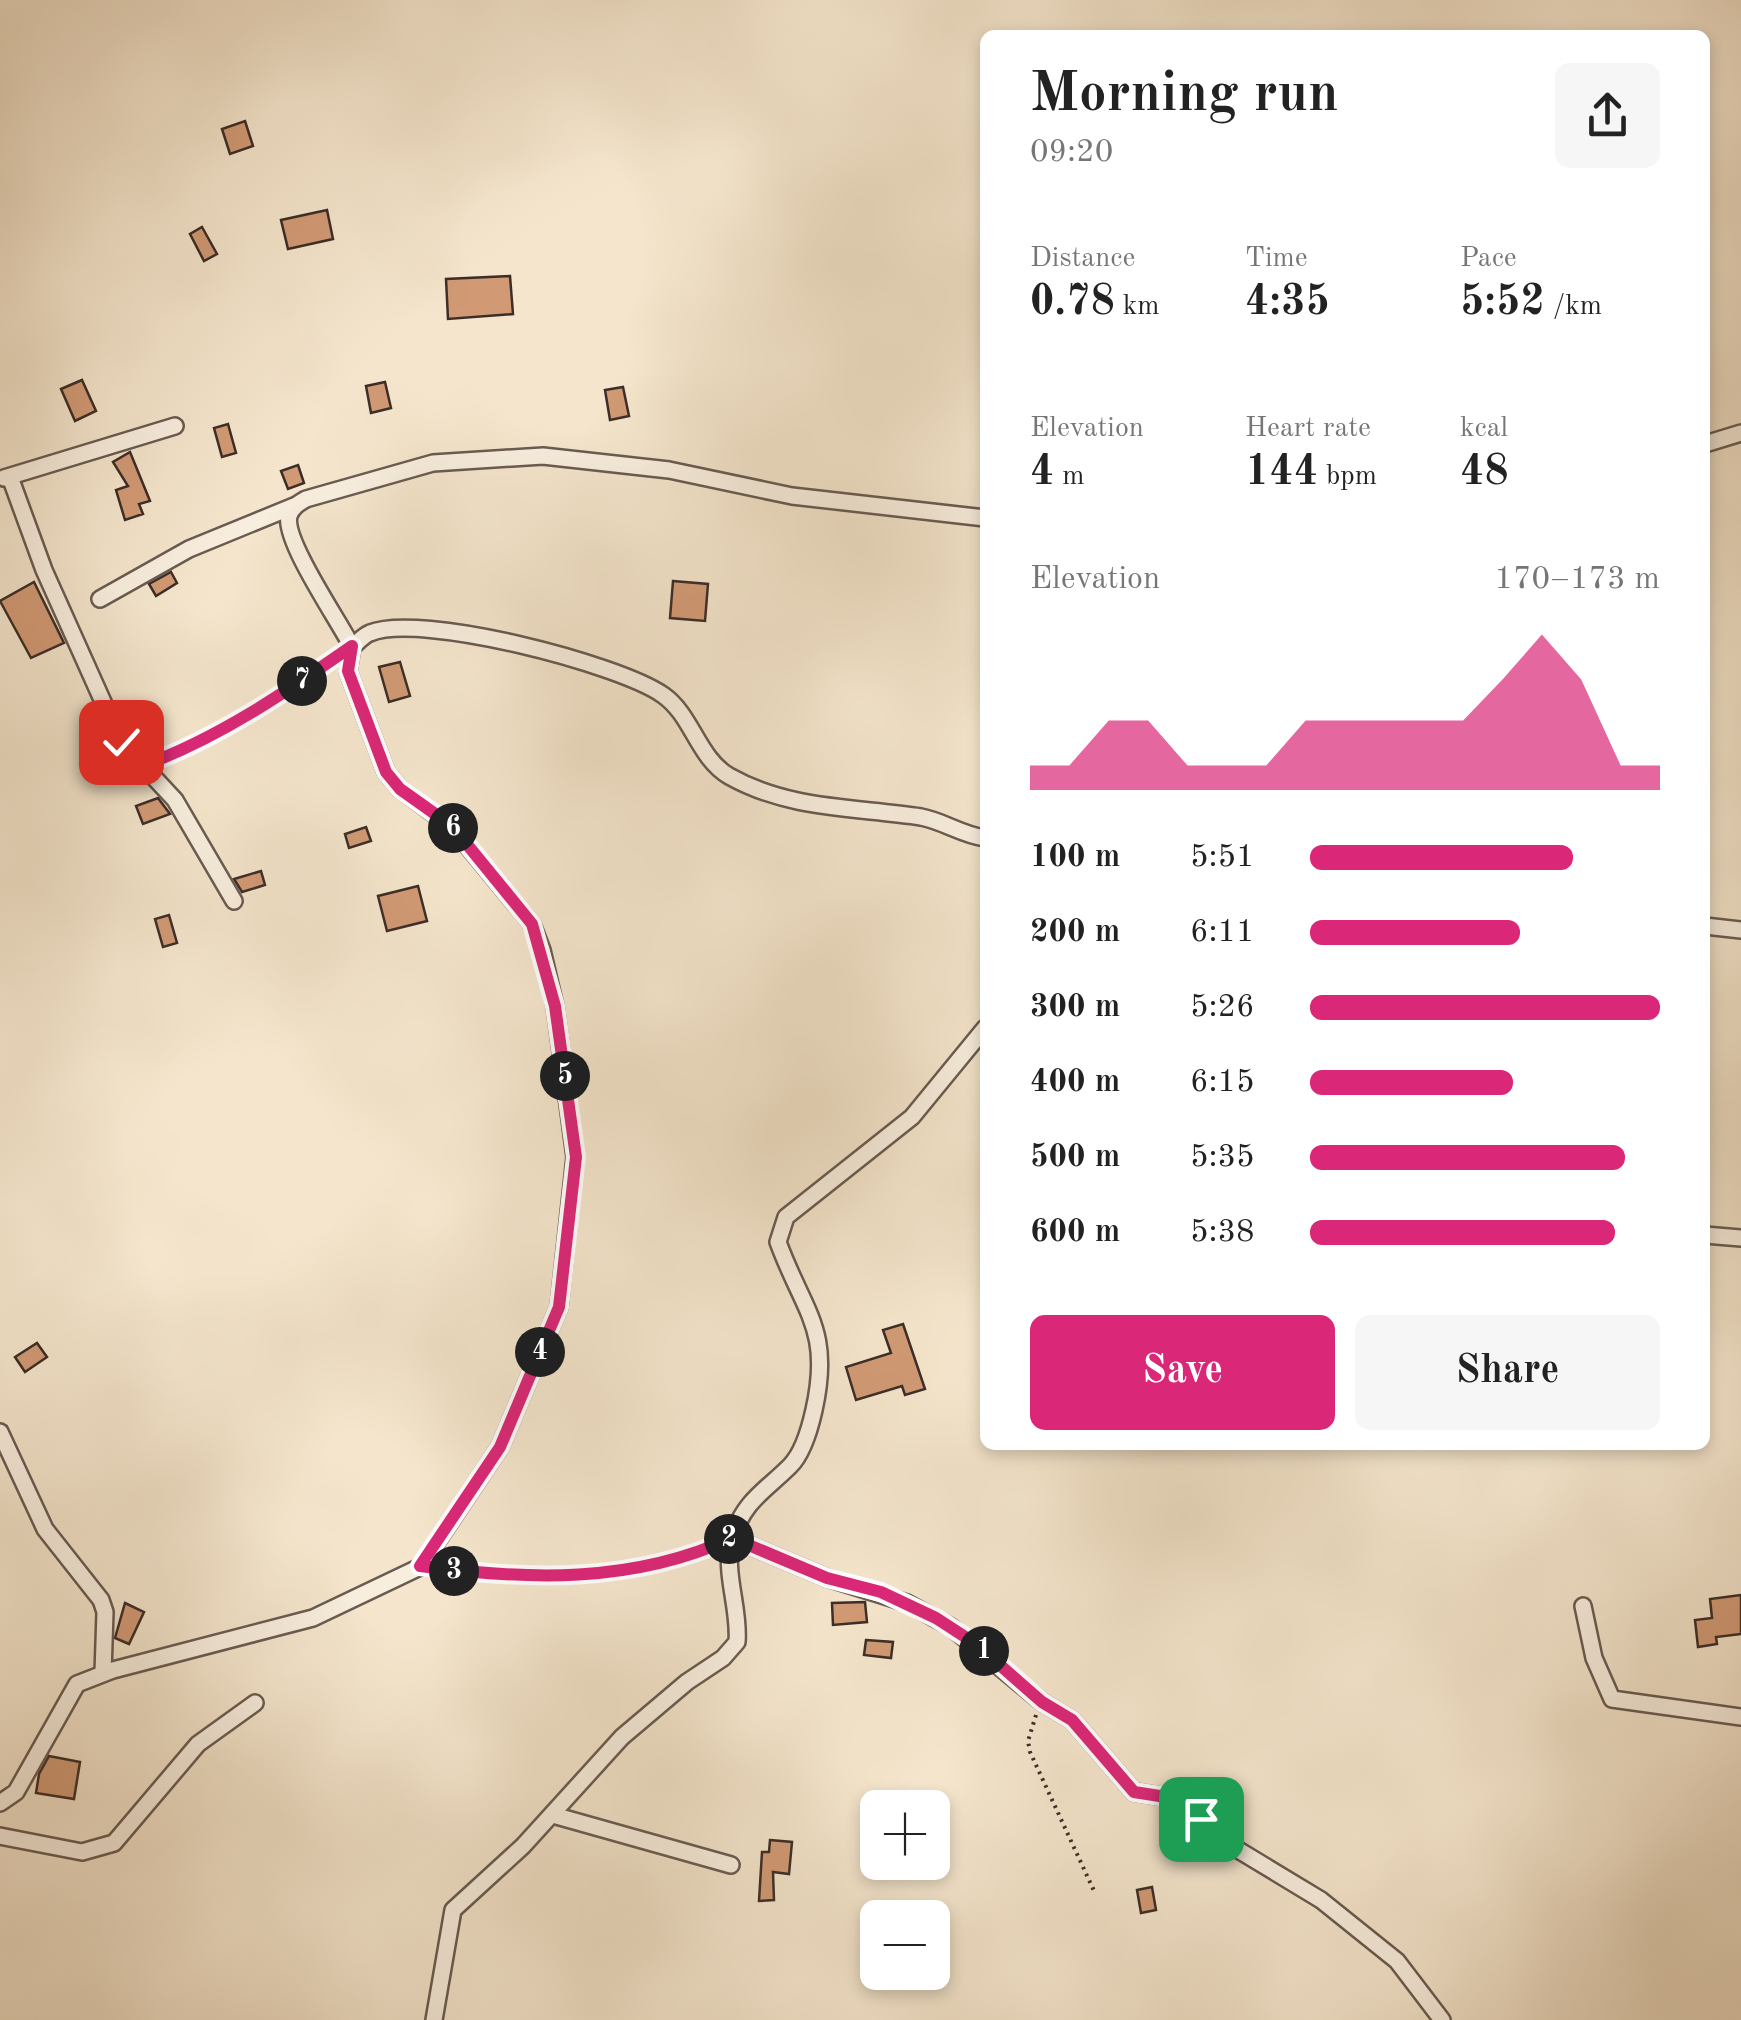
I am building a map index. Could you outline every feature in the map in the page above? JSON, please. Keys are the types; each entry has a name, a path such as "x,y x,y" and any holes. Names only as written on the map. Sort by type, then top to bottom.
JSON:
{"street":[{"path":"175,426 5,478 121,742 183,811 234,901"},
{"path":"1710,442 1741,433"},
{"path":"100,599 189,550 316,495 433,463 543,456 669,470 792,496 980,517"},
{"path":"0,1803 16,1792 77,1684 103,1673 313,1618 420,1566 500,1447 559,1307 576,1157 555,1006 532,924 452,826 400,789 386,772 348,671 352,646 293,541 288,518 294,506"},
{"path":"352,646 371,632 446,629 630,678 662,694 680,710 711,760 744,782 808,806 922,817 980,836"},
{"path":"1710,927 1741,930"},
{"path":"434,2020 454,1910 552,1814 622,1737 686,1682 732,1651 738,1626 728,1556 732,1538 743,1508 793,1464 810,1428 822,1371 809,1310 778,1242 782,1225 806,1197 912,1116 980,1034"},
{"path":"1710,1235 1741,1238"},
{"path":"0,1432 45,1529 101,1600 106,1612 103,1673"},
{"path":"732,1538 827,1578 881,1592 922,1610 976,1644 1042,1702 1072,1720 1134,1792 1166,1797 1240,1851 1321,1900 1397,1961 1442,2020"},
{"path":"1583,1606 1594,1658 1612,1699 1741,1717"},
{"path":"0,1836 82,1852 114,1844 198,1744 255,1703"},
{"path":"552,1814 731,1865"}],"path":[{"path":"142,766 211,734 352,646"},
{"path":"420,1566 559,1578 668,1562 732,1538"},
{"path":"1042,1702 1030,1727 1030,1752 1095,1894"}],"building":[{"path":"245,121 253,146 230,154 222,129"},
{"path":"327,210 333,239 288,249 281,220"},
{"path":"202,227 217,254 204,261 190,234"},
{"path":"510,276 513,314 448,319 446,279"},
{"path":"82,380 96,411 75,421 61,389"},
{"path":"385,382 391,408 371,413 366,386"},
{"path":"623,387 629,416 610,420 605,390"},
{"path":"228,424 236,453 222,457 214,428"},
{"path":"130,452 150,501 139,504 143,514 125,520 116,490 128,486 113,462"},
{"path":"298,465 304,483 288,489 281,471"},
{"path":"171,572 177,583 156,596 149,584"},
{"path":"673,581 708,584 705,621 670,618"},
{"path":"34,582 64,643 31,658 0,601"},
{"path":"400,662 410,696 389,702 379,667"},
{"path":"158,798 170,814 143,824 136,806"},
{"path":"366,827 371,841 349,848 345,834"},
{"path":"261,871 265,885 242,892 234,879"},
{"path":"418,886 427,921 387,931 378,896"},
{"path":"169,915 177,943 163,947 155,919"},
{"path":"903,1324 925,1389 905,1395 902,1386 856,1400 846,1367 891,1353 883,1330"},
{"path":"37,1343 47,1357 25,1372 15,1357"},
{"path":"1741,1595 1741,1634 1716,1637 1717,1644 1698,1647 1695,1620 1712,1618 1710,1599"},
{"path":"865,1602 867,1622 833,1625 832,1603"},
{"path":"125,1603 144,1612 129,1644 115,1638"},
{"path":"866,1640 893,1642 891,1658 864,1655"},
{"path":"49,1756 80,1762 74,1799 36,1793 39,1774"},
{"path":"770,1840 792,1842 789,1874 773,1872 774,1900 759,1901 762,1852 769,1852"},
{"path":"1152,1887 1156,1910 1141,1913 1137,1890"}],"route":[{"path":"121,742 142,766 170,756 289,690 352,646 348,671 386,772 400,789 452,826 532,924 542,950 555,1006 576,1157 568,1255 559,1307 500,1447 420,1566 505,1577 559,1578 668,1562 732,1538 827,1578 881,1592 936,1618 976,1644 1042,1702 1072,1720 1134,1792 1166,1797 1201,1819"}]}
